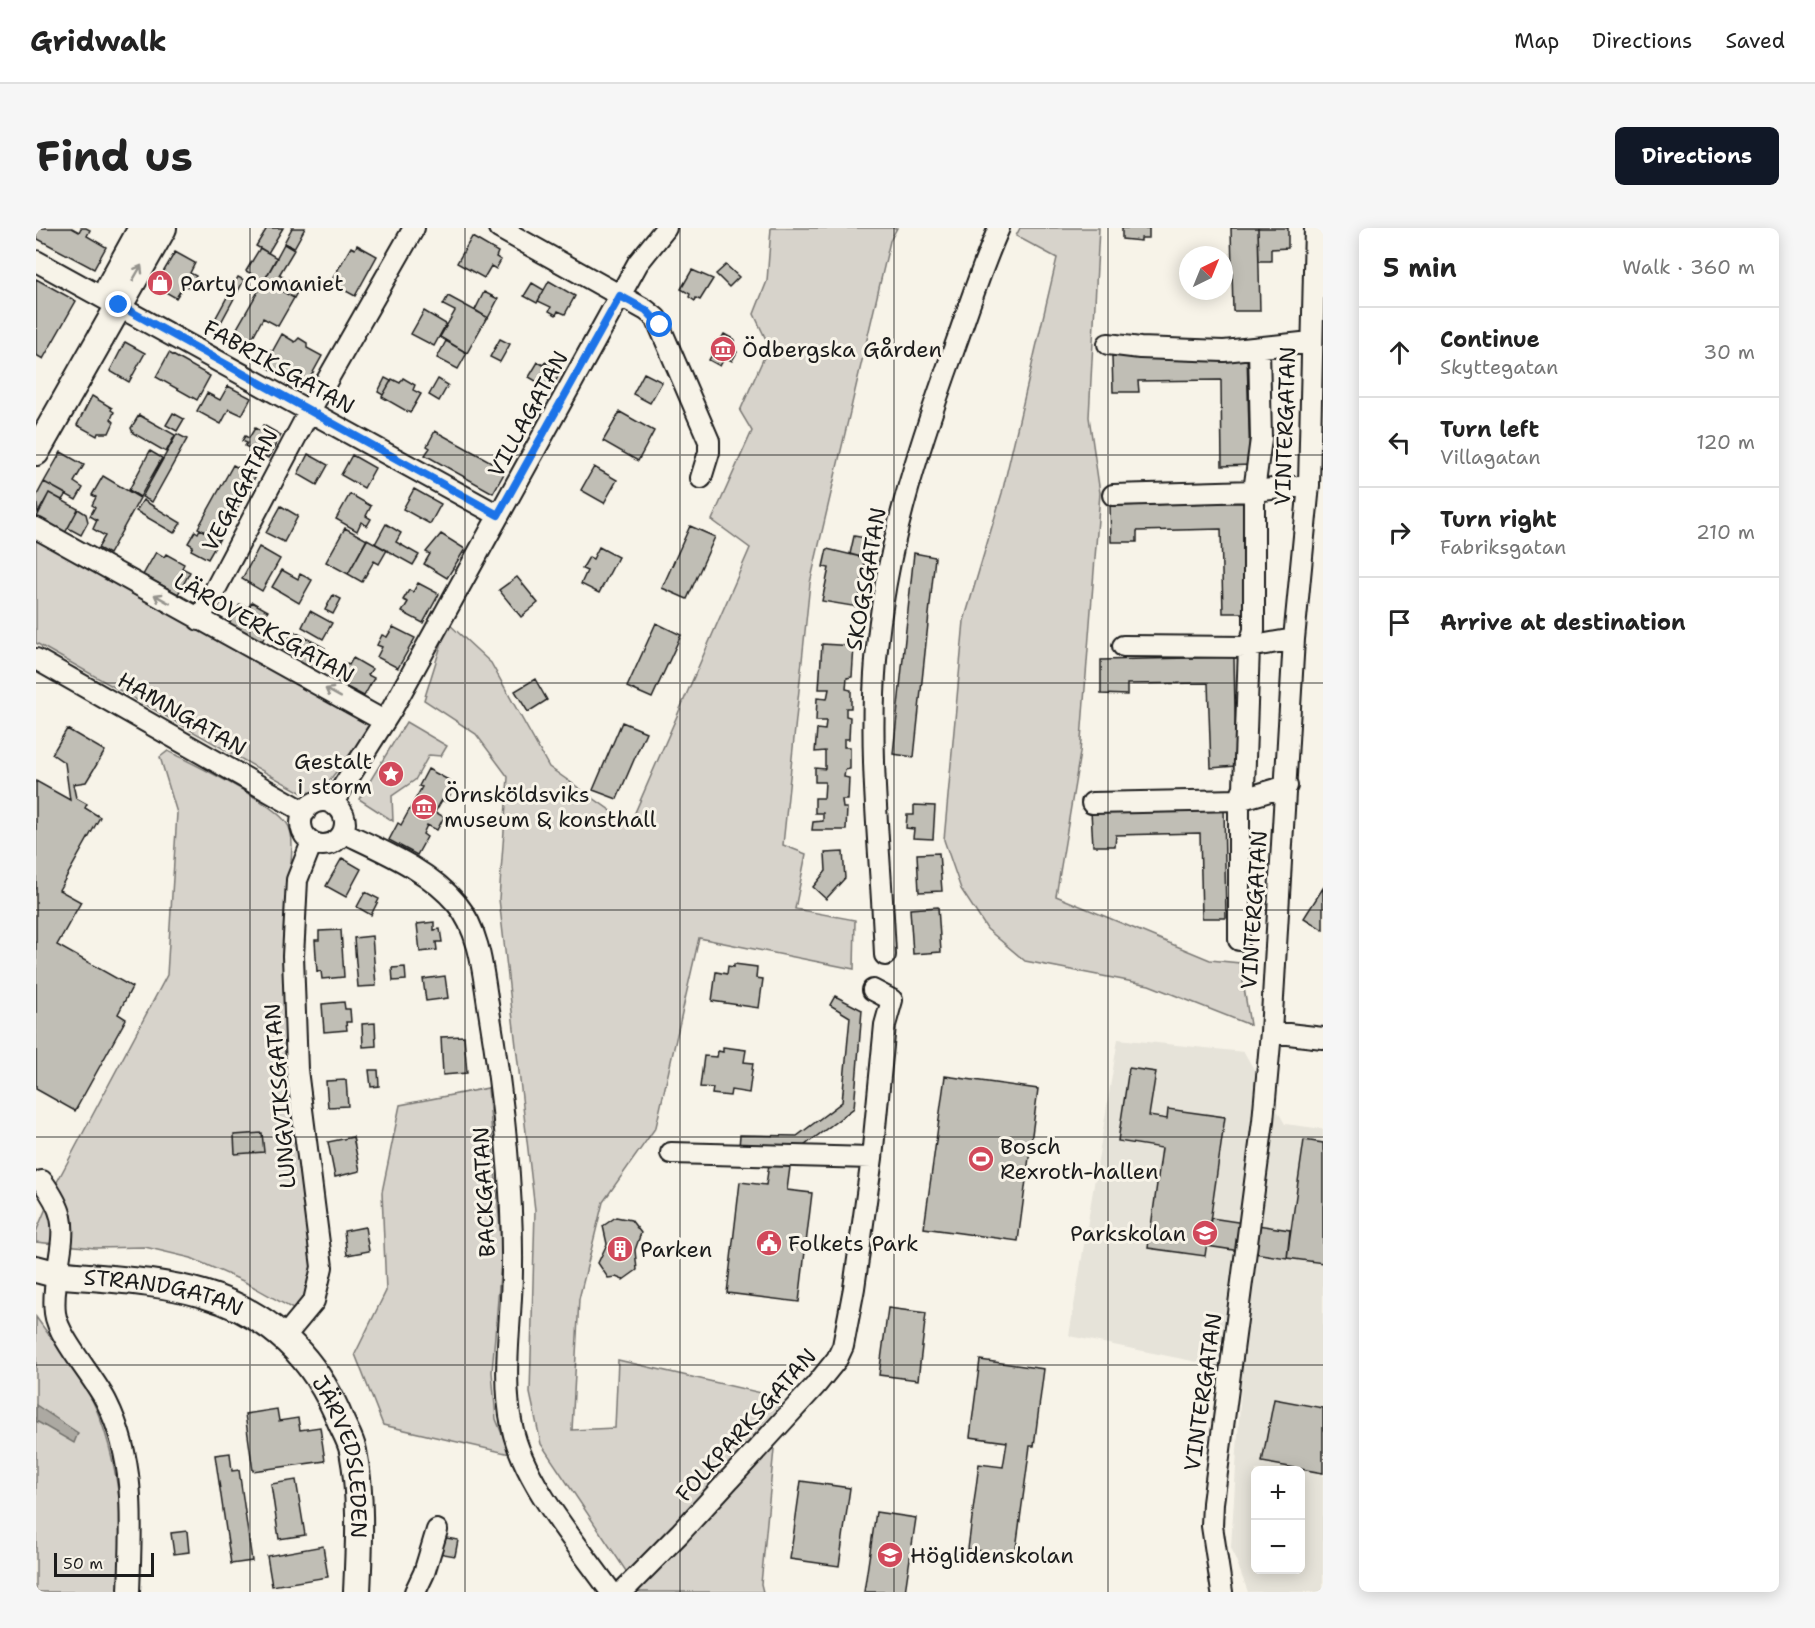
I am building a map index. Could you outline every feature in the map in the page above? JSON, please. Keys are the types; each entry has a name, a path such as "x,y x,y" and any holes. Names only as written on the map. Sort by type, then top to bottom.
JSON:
{"main road":[{"path":"36,452 111,302 142,228"},
{"path":"36,418 111,302 163,228"},
{"name":"STRANDGATAN","path":"45,1272 177,1287 204,1294 255,1316 285,1336"},
{"name":"JÄRVEDSLEDEN","path":"285,1336 312,1366 334,1404 353,1449 359,1504 357,1592"}],"street":[{"name":"VEGAGATAN","path":"199,620 309,412 414,228"},
{"path":"499,228 656,318 709,441 710,452 701,478"},
{"name":"VILLAGATAN","path":"384,721 638,263 666,228"},
{"name":"SKOGSGATAN","path":"885,955 875,767 876,661 882,609 901,510 918,451 999,228"},
{"name":"VINTERGATAN","path":"1222,1592 1212,1527 1213,1503 1262,1131 1271,1032 1294,639 1309,485 1315,228"},
{"name":"FABRIKSGATAN","path":"36,261 498,515"},
{"path":"1108,344 1140,348 1224,351 1311,342"},
{"path":"1239,940 1239,800 1244,788 1249,647 1254,630 1254,491 1261,439 1259,348"},
{"path":"1113,495 1254,491 1309,485"},
{"name":"LÄROVERKSGATAN","path":"36,528 384,721"},
{"path":"1123,646 1249,647 1294,639"},
{"name":"HAMNGATAN","path":"36,659 304,812"},
{"path":"332,804 384,721"},
{"path":"1092,803 1239,800 1287,786"},
{"path":"320,802 332,804 344,819 343,832 339,838 326,845 312,842 306,838 301,825 304,812 320,802"},
{"name":"BACKGATAN","path":"343,832 416,870 439,886 457,904 473,931 482,963 498,1065 511,1184 512,1269 507,1370 511,1424 519,1450 540,1492 611,1592"},
{"name":"LUNGVIKSGATAN","path":"285,1336 314,1301 322,1267 297,1071 293,956 297,880 312,842"},
{"name":"FOLKPARKSGATAN","path":"622,1592 680,1533 837,1359 843,1346 851,1308 872,1158 885,1025 892,1000 873,990"},
{"path":"1271,1032 1323,1038"},
{"path":"671,1153 872,1158"},
{"path":"42,1181 55,1200 62,1218 62,1238 45,1272 55,1314 106,1400 122,1442 131,1491 129,1592"},
{"path":"415,1592 424,1573 437,1530"}],"shaded area":[{"path":"771,228 897,228 890,241 810,583 783,845 806,854 795,909 855,920 854,969 699,938 656,1127 603,1202 579,1299 572,1430 615,1428 618,1360 779,1397 761,1584 763,1592 640,1592 541,1444 530,1393 535,1210 499,899 508,777 476,734 424,700 448,623 491,663 549,767 630,824 750,548 712,520 752,431 740,411 769,346 754,314 767,281"},
{"path":"1020,228 1099,228 1089,417 1100,493 1080,753 1056,896 1210,960 1240,963 1250,1025 1149,985 1025,961 987,929 961,889 944,840 964,621 1002,493 1057,258 1016,236"},
{"path":"36,536 374,723 322,790 309,797 36,643"},
{"path":"406,722 447,746 441,756 429,755 415,780 392,796 393,821 359,799"},
{"path":"168,751 253,796 282,818 291,833 290,878 317,1267 300,1313 243,1281 191,1258 145,1247 95,1248 36,1242 36,1232 57,1182 167,975 177,813 160,757"},
{"name":"Parkskolan","path":"1118,1039 1244,1052 1285,1124 1323,1129 1323,1592 1248,1592 1231,1547 1242,1371 1069,1336"},
{"path":"488,1088 502,1250 492,1372 496,1419 510,1454 383,1425 355,1354 386,1291 382,1192 400,1105"},
{"path":"36,1317 81,1380 102,1424 119,1495 124,1592 36,1592"},
{"path":"36,1405 78,1433 74,1443 36,1421"}],"building":[{"path":"36,228 72,228 79,232 81,228 86,228 90,230 87,236 106,247 94,269 36,238"},
{"path":"267,228 283,228 268,253 256,246"},
{"path":"292,228 305,228 294,248 284,243"},
{"path":"1122,228 1149,228 1149,238 1141,238 1141,241 1122,239"},
{"path":"1231,228 1258,228 1260,311 1233,311"},
{"path":"1258,228 1288,228 1288,248 1271,249 1271,261 1259,261"},
{"path":"472,237 498,252 496,257 501,260 496,269 491,266 484,278 457,263"},
{"path":"284,244 294,250 279,275 300,287 294,298 264,281"},
{"path":"357,245 377,256 355,296 335,285 338,280 333,278 351,247 355,249"},
{"path":"260,248 277,258 264,281 246,271"},
{"path":"175,252 195,263 190,273 196,276 189,288 184,285 176,298 155,286"},
{"path":"726,265 739,277 729,287 716,274"},
{"path":"692,270 713,279 700,300 696,298 695,301 689,297 690,294 681,289"},
{"path":"238,277 244,280 219,326 213,323"},
{"path":"36,279 76,301 43,359 36,355"},
{"path":"264,281 294,298 278,326 263,318 244,353 228,344"},
{"path":"549,281 575,296 565,314 558,311 556,315 549,311 551,307 538,301"},
{"path":"532,283 544,290 537,303 524,296"},
{"path":"484,292 498,299 488,318 475,310"},
{"path":"448,296 487,317 467,353 440,337 455,311 443,305"},
{"path":"424,311 446,324 434,346 411,334"},
{"path":"282,334 295,342 299,338 307,343 307,348 322,356 306,385 302,387 265,366 270,350 272,352"},
{"path":"724,334 735,340 730,348 737,352 732,361 725,357 720,366 709,360"},
{"path":"500,339 510,344 500,362 490,357"},
{"path":"446,341 467,353 458,369 437,358"},
{"path":"125,342 145,353 129,382 110,371"},
{"path":"169,353 210,376 197,400 156,377"},
{"path":"1247,354 1250,465 1222,466 1221,380 1138,381 1139,392 1113,392 1112,356"},
{"path":"538,362 543,365 545,362 561,371 551,390 529,377"},
{"path":"644,373 662,382 650,403 633,394"},
{"path":"385,378 391,381 383,395 378,392"},
{"path":"403,378 415,385 413,390 421,394 410,413 382,397 392,379 400,383"},
{"path":"438,379 448,385 439,401 429,395"},
{"path":"228,386 251,398 242,415 229,409 221,424 197,411 207,393 220,400"},
{"path":"92,396 112,408 114,412 111,419 114,422 109,433 98,433 97,436 77,425"},
{"path":"620,412 654,431 638,461 603,441"},
{"path":"173,413 184,419 177,431 166,425"},
{"path":"139,415 175,435 166,452 133,433 131,428"},
{"path":"263,425 281,435 268,458 245,446 247,443 242,441 245,436 249,438 255,428 260,431"},
{"path":"435,431 506,470 493,493 425,455 430,448 427,446"},
{"path":"177,434 187,439 152,502 142,497"},
{"path":"150,451 162,458 140,497 129,490"},
{"path":"61,452 84,465 74,482 83,488 76,500 44,482"},
{"path":"308,454 328,465 317,485 298,474"},
{"path":"352,455 375,468 364,488 341,475"},
{"path":"233,465 255,477 219,540 198,528"},
{"path":"594,467 617,480 604,503 581,490"},
{"path":"103,476 140,498 109,554 98,548 105,536 93,529 97,520 90,516 95,507 92,505 96,497 92,495"},
{"path":"44,482 66,494 62,500 49,493 38,513 36,497"},
{"path":"414,489 441,504 430,524 403,509"},
{"path":"49,493 78,509 64,535 36,519"},
{"path":"350,494 371,506 366,516 371,519 367,526 361,522 357,531 336,519"},
{"path":"143,500 181,523 174,533 136,511"},
{"path":"1245,502 1246,613 1223,613 1221,529 1137,531 1137,542 1111,542 1110,506"},
{"path":"281,506 298,516 284,542 266,533"},
{"path":"78,509 86,514 88,522 81,535 68,528"},
{"path":"386,524 401,533 396,542 419,555 413,565 375,544"},
{"path":"690,526 715,537 687,599 662,588"},
{"path":"345,528 367,540 348,574 326,562"},
{"path":"200,529 219,540 208,559 191,550 193,546 188,543 195,531 198,533"},
{"path":"441,534 465,549 447,578 424,564 430,554 426,552"},
{"path":"854,536 872,539 868,564 864,564 865,558 850,554"},
{"path":"367,539 387,550 379,564 374,561 362,582 348,574"},
{"path":"259,547 280,559 262,591 242,579"},
{"path":"599,547 618,557 599,593 581,584 587,571 582,569 589,557 593,559"},
{"path":"827,549 865,558 858,607 822,601 829,568 823,567"},
{"path":"156,552 164,557 166,554 184,564 182,568 190,572 178,594 143,575"},
{"path":"914,553 935,557 914,757 893,754"},
{"path":"282,570 298,579 300,574 312,580 299,603 272,587"},
{"path":"517,577 538,603 521,617 499,590"},
{"path":"418,583 439,594 423,623 402,612 408,602 403,600 409,590 413,592"},
{"path":"333,595 341,599 333,614 325,610"},
{"path":"252,602 268,611 265,616 273,621 261,643 228,625 240,604 248,608"},
{"path":"310,611 332,623 323,639 302,627"},
{"path":"656,623 681,635 652,698 627,687"},
{"path":"393,627 415,638 398,668 377,657 382,647 377,645 382,635 387,637"},
{"path":"293,631 325,648 313,670 281,653"},
{"path":"822,644 854,646 852,677 847,678 846,689 851,690 851,708 846,708 846,716 850,717 849,739 844,739 844,747 850,747 850,769 845,770 844,777 849,778 848,800 842,800 843,808 847,808 846,830 812,830 813,822 823,821 823,813 815,813 815,798 824,798 825,782 815,782 815,768 825,769 825,751 815,752 817,729 825,730 826,721 816,721 817,698 827,699 829,689 819,689"},
{"path":"1234,657 1236,766 1211,768 1208,683 1127,684 1127,695 1101,694 1101,660"},
{"path":"353,658 372,669 368,675 374,678 364,696 333,680 343,662 349,665"},
{"path":"535,679 547,700 528,712 515,691"},
{"path":"622,722 646,732 617,799 593,790"},
{"path":"67,729 105,751 86,782 73,784 76,798 87,804 85,808 100,817 59,890 81,902 57,945 132,987 118,1014 126,1019 75,1111 36,1089 36,781 70,800 65,763 52,754"},
{"name":"Örnsköldsviks museum & konsthall","path":"428,769 456,784 446,802 442,800 435,812 444,817 437,830 427,825 423,834 427,837 417,855 389,840 398,823 401,825 422,787 419,786"},
{"path":"914,805 935,806 933,839 913,838 914,829 906,828 907,815 914,815"},
{"path":"1224,808 1226,918 1202,918 1200,833 1116,835 1115,846 1093,846 1091,811"},
{"path":"843,852 845,878 826,899 813,887 826,871 825,853"},
{"path":"939,853 942,891 919,892 917,854"},
{"path":"342,858 361,869 346,897 326,886"},
{"path":"1323,888 1323,930 1304,918"},
{"path":"365,892 379,899 371,915 357,907"},
{"path":"938,907 941,952 913,954 910,909"},
{"path":"434,922 434,930 440,929 442,942 436,942 437,950 420,952 417,924"},
{"path":"341,930 344,977 322,979 321,971 317,972 315,940 319,940 319,931"},
{"path":"372,936 376,986 358,987 354,938"},
{"path":"734,964 757,967 756,978 763,979 759,1008 712,1001 716,972 727,974 728,966 734,967"},
{"path":"405,967 406,980 393,981 392,968"},
{"path":"445,976 448,998 426,1001 423,979"},
{"path":"835,996 862,1010 854,1108 801,1148 739,1147 740,1135 797,1136 842,1102 850,1017 830,1005"},
{"path":"344,1002 345,1009 350,1009 351,1022 346,1022 347,1030 324,1032 322,1004"},
{"path":"375,1023 376,1046 363,1047 362,1024"},
{"path":"464,1036 467,1073 443,1075 441,1037"},
{"path":"723,1047 746,1050 744,1062 753,1063 749,1093 731,1090 730,1096 712,1094 713,1088 700,1087 704,1056 717,1057 718,1051 723,1052"},
{"path":"1129,1068 1156,1072 1149,1116 1167,1119 1168,1109 1225,1117 1205,1256 1148,1248 1162,1148 1118,1141"},
{"path":"369,1070 378,1070 379,1086 371,1087"},
{"name":"Bosch Rexroth-hallen","path":"945,1076 1038,1089 1018,1241 924,1228"},
{"path":"346,1080 348,1106 328,1107 326,1081"},
{"path":"262,1133 264,1152 235,1154 234,1135"},
{"path":"353,1137 360,1171 335,1177 328,1142"},
{"path":"1304,1140 1323,1143 1323,1263 1287,1258"},
{"name":"Folkets Park","path":"769,1164 790,1167 787,1190 812,1193 799,1302 727,1293 740,1182 766,1185"},
{"name":"Parken","path":"616,1217 631,1220 641,1233 635,1250 637,1270 623,1280 616,1277 608,1278 598,1263 607,1244 603,1226"},
{"path":"1211,1218 1290,1230 1287,1258 1207,1246"},
{"path":"365,1227 369,1251 347,1255 344,1231"},
{"path":"888,1308 926,1313 918,1380 879,1375"},
{"path":"980,1360 1044,1369 1034,1446 1030,1446 1015,1556 968,1549 979,1464 1003,1467 1007,1442 970,1437"},
{"path":"1274,1399 1323,1408 1323,1473 1305,1470 1305,1466 1284,1466 1262,1462"},
{"path":"277,1409 279,1421 298,1418 300,1430 320,1427 325,1461 253,1471 245,1414"},
{"path":"230,1453 232,1471 239,1470 252,1561 231,1564 215,1455"},
{"path":"296,1480 305,1535 279,1539 271,1484"},
{"path":"801,1481 850,1488 839,1566 790,1559"},
{"name":"Höglidenskolan","path":"876,1512 916,1518 905,1592 864,1592"},
{"path":"187,1531 189,1552 174,1554 171,1533"},
{"path":"441,1537 458,1540 455,1556 438,1553"},
{"path":"323,1546 328,1577 272,1586 267,1556"}],"place":[{"name":"Party Comaniet","path":"160,283"},
{"name":"Ödbergska Gården","path":"723,349"},
{"name":"Gestalt i storm","path":"391,774"},
{"name":"Örnsköldsviks museum & konsthall","path":"424,807"},
{"name":"Bosch Rexroth-hallen","path":"981,1159"},
{"name":"Parkskolan","path":"1205,1233"},
{"name":"Folkets Park","path":"769,1243"},
{"name":"Parken","path":"620,1249"},
{"name":"Höglidenskolan","path":"890,1555"}],"route":[{"path":"119,305 498,515 620,296 646,310 656,318 660,325"}]}
